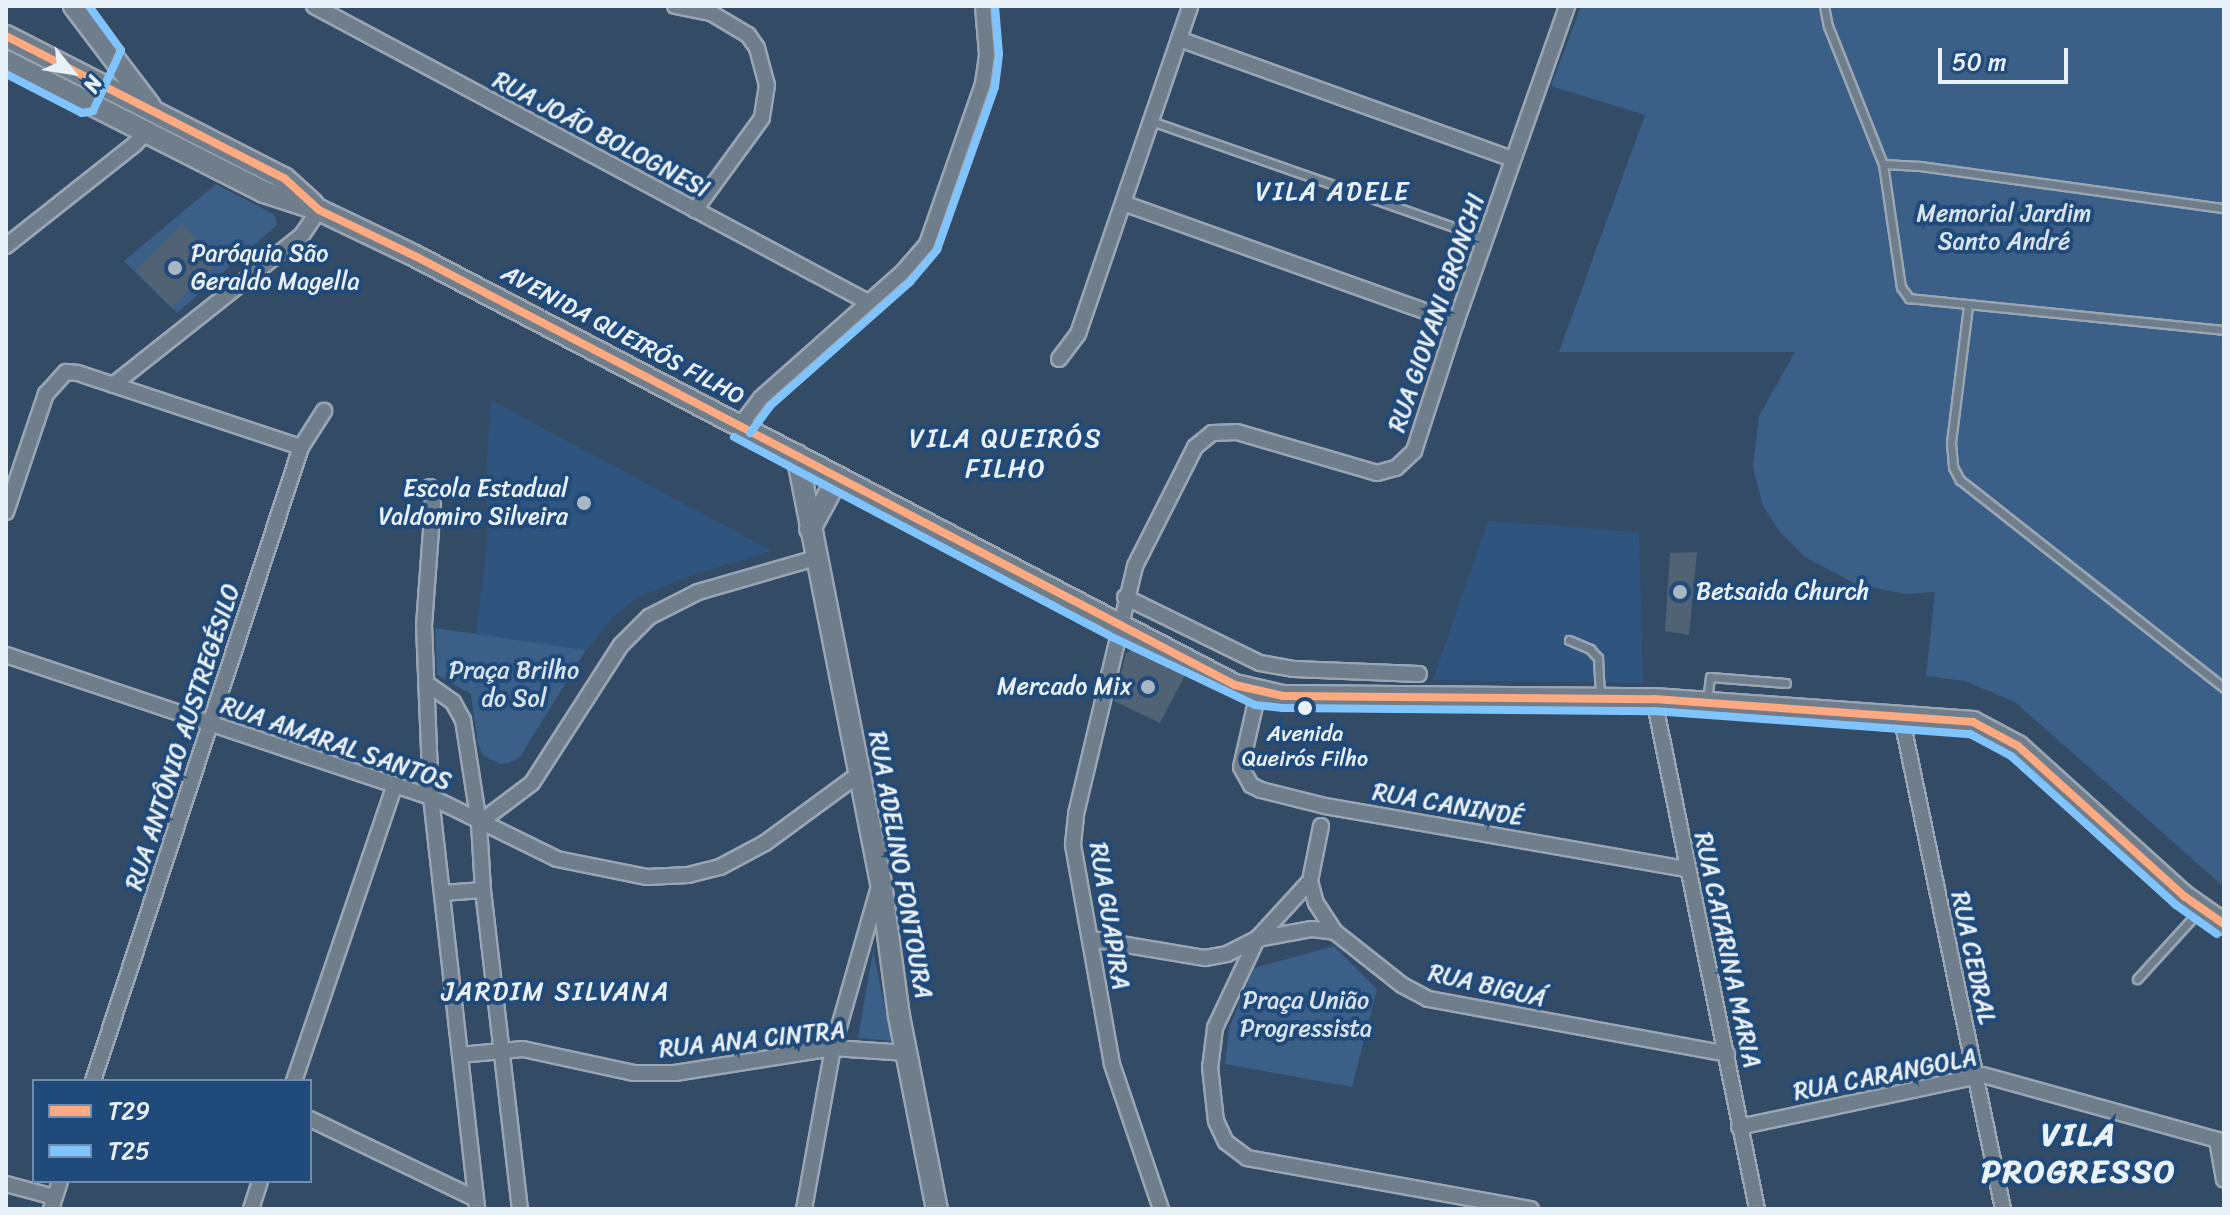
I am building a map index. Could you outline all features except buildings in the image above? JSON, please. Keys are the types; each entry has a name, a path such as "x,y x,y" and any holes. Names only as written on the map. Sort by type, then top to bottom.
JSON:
{"main road":[{"path":"74,6 153,110 146,132"},
{"name":"AVENIDA QUEIRÓS FILHO","path":"6,36 284,178 319,210"},
{"path":"86,102 109,51"},
{"name":"AVENIDA QUEIRÓS FILHO","path":"6,61 264,192 319,210 797,455 1118,626 1258,693 1283,696 1654,699 1973,722 2003,735 2200,909 2224,924"},
{"name":"RUA ADELINO FONTOURA","path":"797,455 881,883 907,1053 937,1209"},
{"path":"810,529 838,477"}],"street":[{"name":"RUA JOÃO BOLOGNESI","path":"314,6 868,302"},
{"path":"675,6 711,13 748,35 757,48 767,85 762,118 695,210"},
{"path":"740,426 761,398 916,259 935,226 983,84 987,54 983,6"},
{"path":"1059,359 1078,334 1190,6"},
{"name":"RUA GIOVANI GRONCHI","path":"1118,626 1141,550 1202,437 1212,433 1237,432 1367,472 1387,472 1406,462 1414,451 1567,6"},
{"path":"1179,39 1513,159"},
{"path":"6,246 146,132"},
{"path":"1123,203 1456,322"},
{"path":"113,385 302,235 319,210"},
{"path":"6,231 23,233"},
{"path":"6,512 46,394 66,372 301,447"},
{"name":"RUA ANTÔNIO AUSTREGÉSILO","path":"94,1079 301,447 324,411"},
{"path":"430,487 433,503 425,587 431,797 477,1204"},
{"path":"479,823 532,783 621,645 649,617 698,592 816,558"},
{"path":"1125,597 1260,663 1294,669 1419,674"},
{"name":"RUA GUAPIRA","path":"1118,626 1074,830 1112,1064 1161,1209"},
{"name":"RUA AMARAL SANTOS","path":"6,655 431,797 557,859 647,877 688,875 720,867 765,843 859,774"},
{"path":"426,683 460,709 479,823 483,890 520,1209"},
{"name":"RUA CANINDÉ","path":"1258,693 1241,767 1251,785 1261,790 1325,806 1687,869"},
{"name":"RUA CATARINA MARIA","path":"1654,699 1757,1209"},
{"name":"RUA CEDRAL","path":"1901,715 2003,1209"},
{"path":"295,1079 395,785"},
{"path":"1321,826 1310,881 1316,903 1335,932"},
{"path":"1310,881 1257,939 1215,1028 1210,1048 1216,1121 1232,1147 1247,1158 1531,1209"},
{"path":"804,1209 833,1048 881,883"},
{"path":"443,893 483,890"},
{"path":"1091,939 1205,958 1227,954 1257,939 1312,929 1335,932"},
{"name":"RUA BIGUÁ","path":"1335,932 1402,985 1428,999 1727,1054"},
{"name":"RUA ANA CINTRA","path":"460,1055 523,1049 634,1073 675,1073 833,1048 907,1053"},
{"name":"RUA CARANGOLA","path":"1739,1127 1975,1076 1995,1077 2220,1141"},
{"path":"312,1120 477,1204"},
{"path":"2220,1141 2224,1179"},
{"path":"6,1184 52,1203 59,1183"},
{"path":"251,1209 259,1183"}],"lane":[{"path":"1824,6 1828,26 1883,164 1904,292 1911,299 2224,330"},
{"path":"1151,120 1485,238"},
{"path":"1883,164 1920,166 2224,208"},
{"path":"1968,306 1951,443 1953,467 1960,480 2224,688"},
{"path":"1569,640 1590,649 1598,658 1600,698"},
{"path":"1707,703 1710,677 1786,683"},
{"path":"1744,705 1746,680"},
{"path":"2137,979 2200,909"}],"shaded area":[{"name":"Escola Estadual Valdomiro Silveira","path":"491,400 772,551 691,575 636,598 612,618 586,650 476,634 487,545"},
{"path":"1488,521 1639,532 1643,683 1433,680"}],"green space":[{"name":"Memorial Jardim Santo André","path":"1581,6 2224,6 2224,887 2015,702 1965,681 1926,676 1935,592 1905,594 1856,584 1805,557 1779,531 1763,506 1753,467 1759,416 1795,352 1559,352 1645,115 1551,86"},
{"path":"216,184 275,215 277,225 177,313 124,261"},
{"name":"Praça Brilho do Sol","path":"435,628 586,650 520,757 500,764 484,756 478,745 471,694 437,675"},
{"name":"Praça União Progressista","path":"1334,946 1377,989 1352,1087 1225,1064 1229,1028 1254,968"},
{"path":"873,951 892,1041 858,1038"}],"transit line":[{"name":"T25","path":"6,74 82,113 93,111 121,50 89,6"},
{"name":"T25","path":"750,433 770,406 910,282 937,250 995,87 999,54 995,6"},
{"name":"T29","path":"6,36 284,178 319,210 415,256 1235,685 1283,696 1654,699 1973,722 2018,746 2184,896 2224,924"},
{"name":"T25","path":"734,437 1112,637 1255,705 1283,708 1654,711 1970,734 2011,756 2176,905 2217,934"}],"place":[{"name":"Paróquia São Geraldo Magella","path":"175,268"},
{"name":"Escola Estadual Valdomiro Silveira","path":"584,503"},
{"name":"Betsaida Church","path":"1680,592"},
{"name":"Mercado Mix","path":"1148,687"},
{"name":"Avenida Queirós Filho","path":"1305,708"}],"district":[{"name":"VILA ADELE","path":"1333,192"},
{"name":"VILA QUEIRÓS FILHO","path":"1006,454"},
{"name":"JARDIM SILVANA","path":"556,992"},
{"name":"VILA PROGRESSO","path":"2079,1154"}]}
